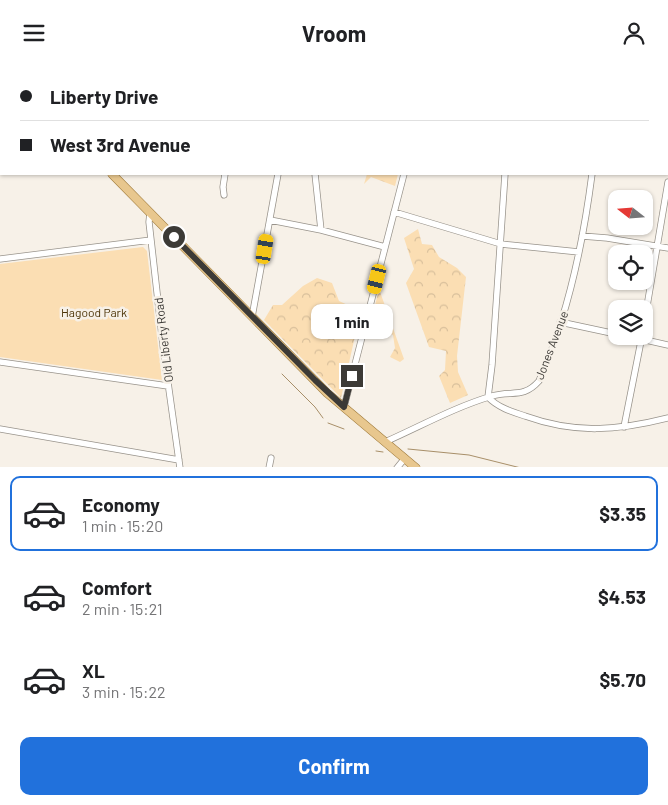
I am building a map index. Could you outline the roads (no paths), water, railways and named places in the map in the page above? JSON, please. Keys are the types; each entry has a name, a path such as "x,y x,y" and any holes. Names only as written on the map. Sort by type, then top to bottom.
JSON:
{"main road":[{"path":"113,175 252,317 344,407 416,467"}],"street":[{"path":"224,195 225,175"},
{"path":"252,317 278,175"},
{"path":"315,175 321,230"},
{"path":"344,407 404,175"},
{"path":"505,175 492,365 488,397 492,402 514,413 567,428 624,427 668,417"},
{"name":"Jones Avenue","path":"385,441 470,402 495,395 524,393 532,389 539,381 568,300 579,252 592,175"},
{"path":"648,300 668,182"},
{"path":"394,212 500,244 579,252"},
{"name":"Old Liberty Road","path":"150,213 149,223 168,386 180,467"},
{"path":"270,220 321,230 385,247"},
{"path":"582,236 668,248"},
{"path":"0,259 151,240"},
{"path":"560,322 608,332"},
{"path":"653,341 668,345"},
{"path":"624,427 641,345"},
{"path":"0,362 168,386"},
{"path":"0,429 179,460"},
{"path":"269,467 271,458"},
{"path":"397,467 405,458"}],"waterway":[{"path":"282,374 315,407 323,418"},
{"path":"328,423 344,429"},
{"path":"408,449 469,455 517,467"},
{"path":"376,451 383,452"}],"park label":[{"name":"Hagood Park","path":"94,312"}]}
